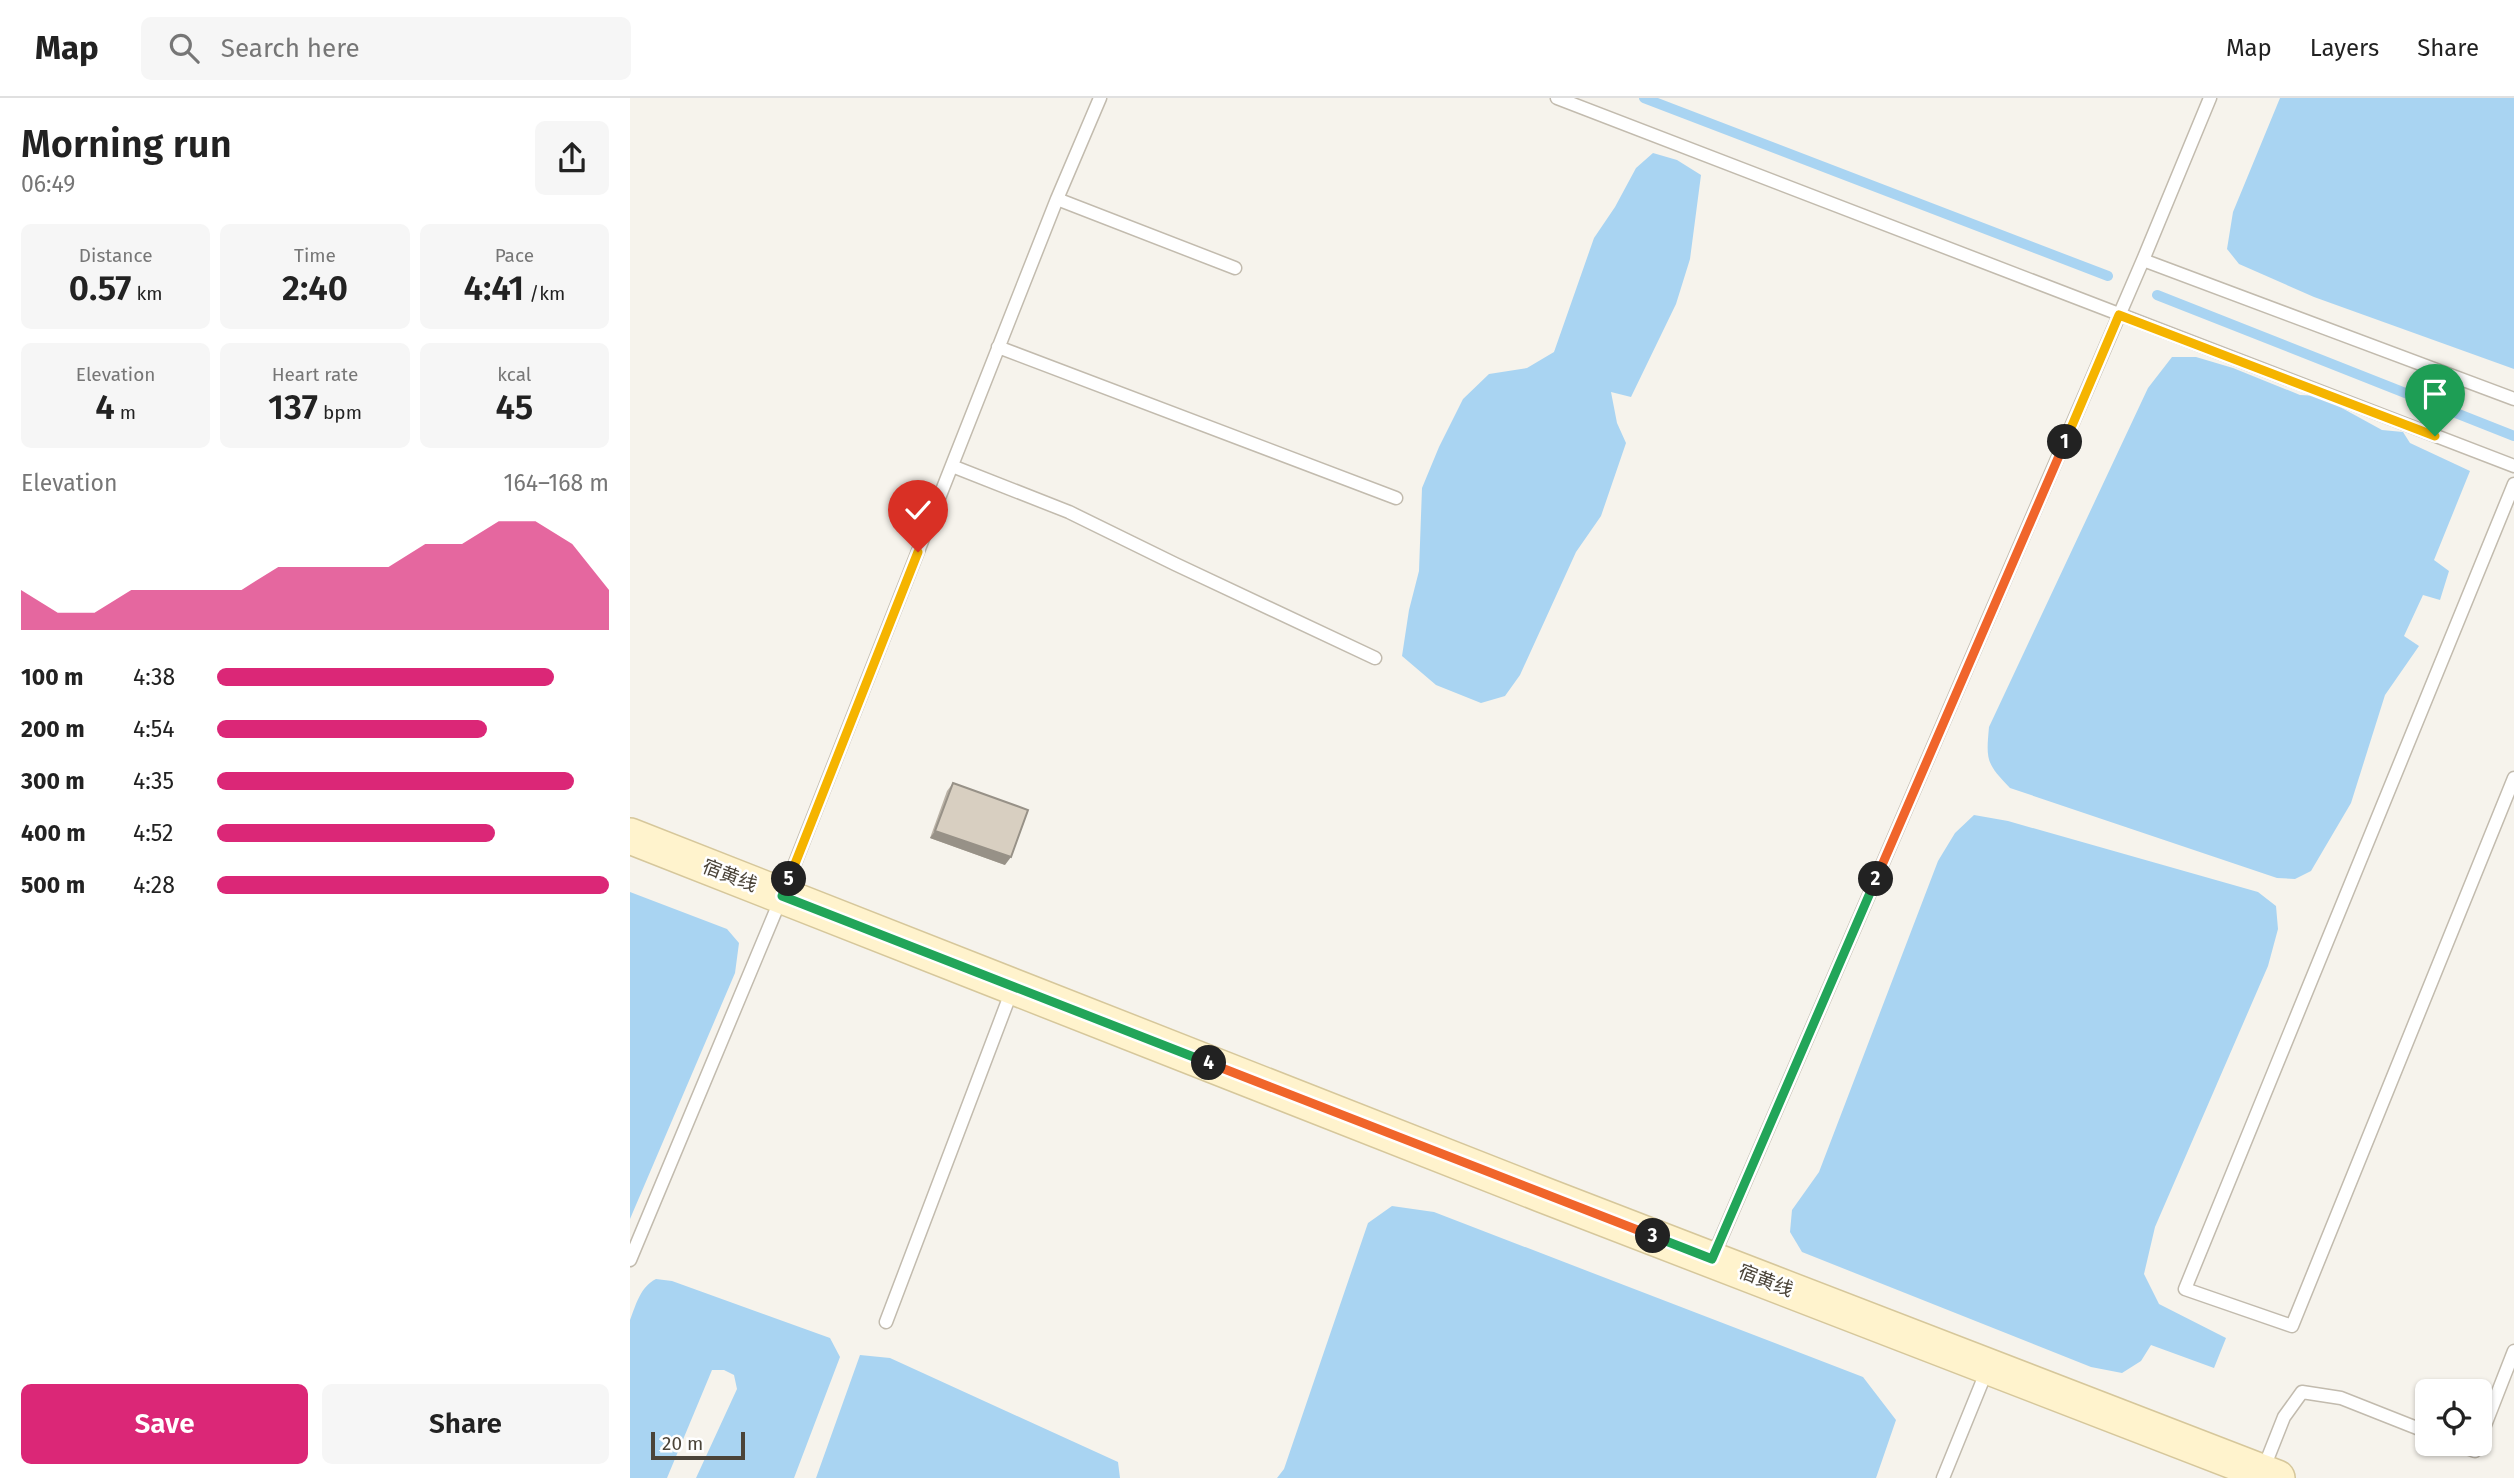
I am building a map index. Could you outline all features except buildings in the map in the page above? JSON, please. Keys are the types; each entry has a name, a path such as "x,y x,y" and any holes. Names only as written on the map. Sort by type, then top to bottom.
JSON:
{"main road":[{"name":"宿黄线","path":"630,836 2270,1475"}],"lane":[{"path":"630,1260 782,896 998,347 1100,98"},
{"path":"1557,98 2514,466"},
{"path":"1712,1259 2143,260 2210,98"},
{"path":"1057,199 1235,268"},
{"path":"2143,260 2514,399"},
{"path":"998,347 1396,498"},
{"path":"952,466 1069,512 1375,657"},
{"path":"2514,484 2185,1289 2292,1326 2514,778"},
{"path":"886,1322 1014,986"},
{"path":"2492,1407 2514,1351"},
{"path":"1943,1478 1988,1366"},
{"path":"2270,1475 2284,1417 2302,1392 2341,1398 2415,1427"}],"water":[{"path":"2280,98 2514,98 2514,369 2314,297 2239,264 2227,249 2233,212"},
{"path":"1653,153 1677,160 1701,175 1690,259 1676,304 1631,397 1611,392 1617,423 1626,443 1601,516 1576,552 1520,675 1505,696 1481,703 1436,685 1402,656 1409,610 1419,571 1422,488 1463,399 1489,374 1527,368 1554,352 1594,238 1636,168"},
{"path":"2172,357 2196,357 2233,368 2300,395 2320,396 2382,430 2403,432 2410,443 2470,471 2434,560 2449,571 2440,600 2423,595 2404,636 2419,646 2385,695 2351,803 2311,871 2295,879 2277,878 2010,788 1996,773 1989,760 1989,727 2148,388"},
{"path":"1974,815 2008,821 2258,892 2276,906 2278,929 2268,966 2155,1227 2144,1274 2159,1304 2226,1338 2214,1368 2151,1345 2141,1361 2122,1373 2091,1367 1802,1252 1790,1232 1792,1210 1819,1172 1938,861 1955,833"},
{"path":"630,892 727,929 739,943 735,973 630,1219"},
{"path":"1392,1206 1434,1212 1863,1377 1896,1420 1876,1478 1277,1478 1284,1469 1368,1223"},
{"path":"656,1279 672,1281 830,1338 840,1357 794,1478 696,1478 737,1389 734,1375 724,1370 712,1370 667,1478 630,1478 630,1320 642,1292"},
{"path":"860,1355 890,1358 1118,1462 1120,1478 816,1478"}],"waterway":[{"path":"1644,98 2108,276"},
{"path":"2157,295 2514,436"}],"route":[{"path":"918,552 782,896 1712,1259 2119,315 2435,436"}]}
